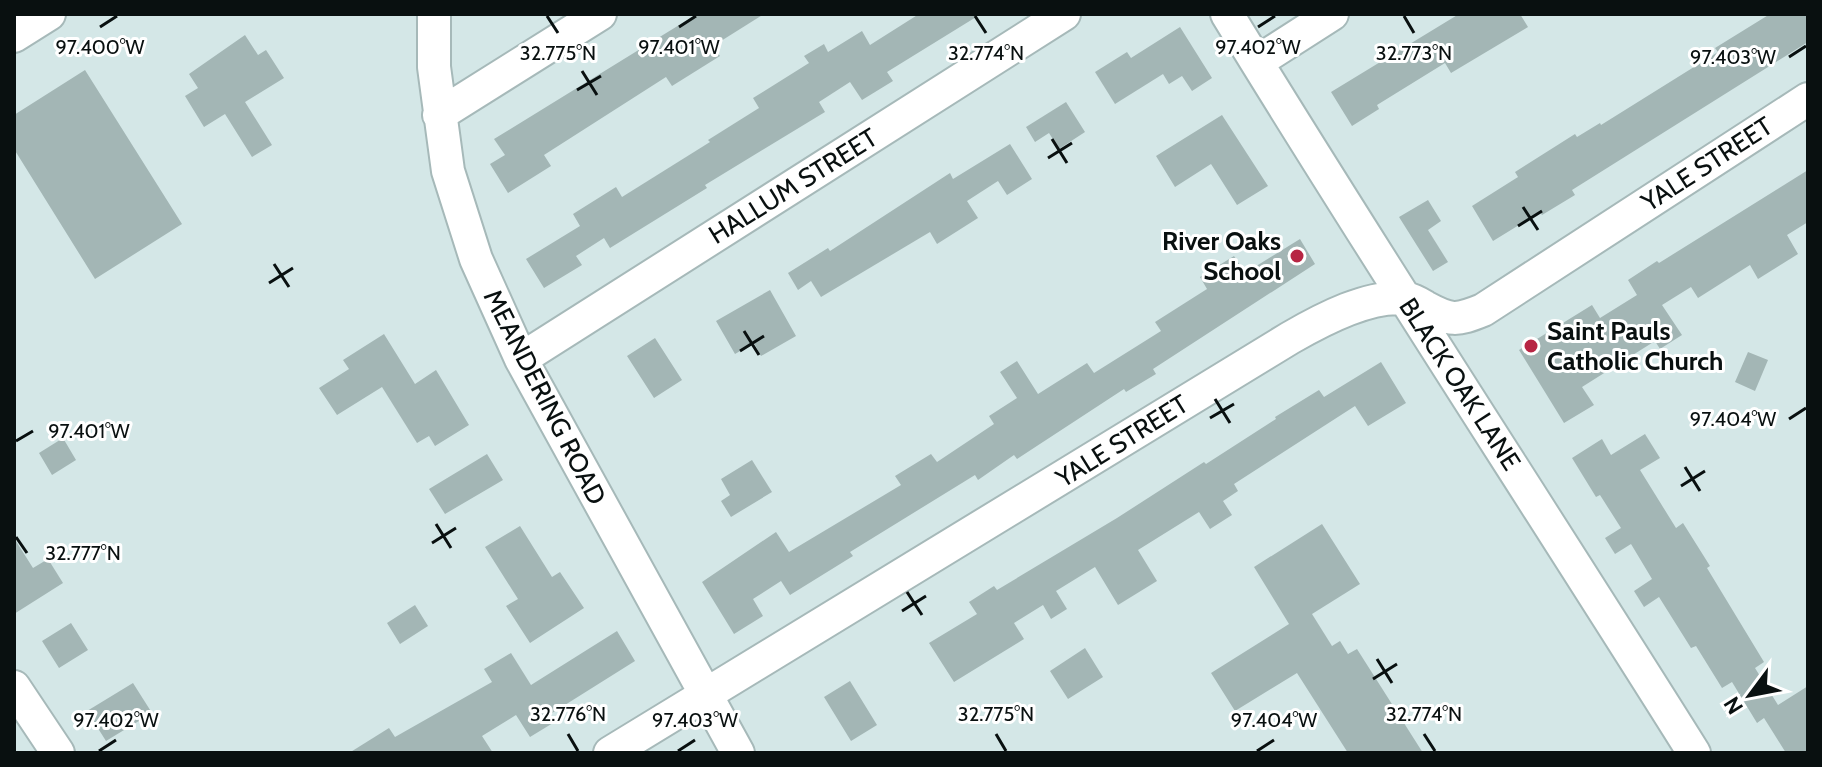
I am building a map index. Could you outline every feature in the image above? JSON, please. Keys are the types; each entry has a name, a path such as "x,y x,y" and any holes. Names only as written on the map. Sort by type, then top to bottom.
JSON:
{"street":[{"path":"14,36 49,14"},
{"name":"MEANDERING ROAD","path":"434,14 434,67 448,171 476,259 521,359 738,753"},
{"path":"439,115 600,14"},
{"name":"HALLUM STREET","path":"521,359 1064,14"},
{"name":"BLACK OAK LANE","path":"1227,14 1694,753"},
{"path":"1257,62 1332,14"},
{"name":"YALE STREET","path":"610,753 1326,318 1375,301 1405,299 1446,318 1459,320 1483,310 1808,99"},
{"path":"14,687 49,750"}],"building":[{"path":"697,14 764,14 713,46 720,56 672,86 666,77 544,155 551,166 508,193 490,164 505,155 494,139"},
{"path":"919,14 981,14 887,72 893,81 862,100 850,82 819,102 825,112 705,185 707,188 610,248 604,238 576,256 582,265 544,288 526,259 580,226 573,214 616,187 622,197 710,142 708,140 759,108 753,98 809,63 804,56 824,44 828,52 862,31 870,45"},
{"path":"1459,14 1520,14 1528,27 1451,73 1445,63 1377,105 1379,109 1352,126 1331,92"},
{"path":"1770,14 1808,14 1808,42 1572,190 1575,195 1493,241 1472,206 1518,177 1515,172 1575,134 1577,137 1601,125 1718,52 1715,48"},
{"path":"1180,27 1212,78 1192,91 1182,76 1169,84 1163,74 1115,104 1095,72 1127,52 1131,58"},
{"path":"245,35 258,55 266,50 284,78 245,102 272,145 252,157 225,114 204,127 185,96 198,88 189,74"},
{"path":"85,70 182,224 95,279 14,149 14,115"},
{"path":"1066,102 1085,132 1059,149 1049,133 1035,142 1026,127"},
{"path":"1222,115 1268,186 1237,205 1211,164 1175,187 1156,156"},
{"path":"1010,144 1032,179 1007,195 998,181 967,201 978,218 937,244 930,232 821,297 811,281 798,290 788,273 828,248 830,251 950,173 953,179"},
{"path":"1808,170 1808,222 1787,235 1798,254 1758,279 1750,265 1698,298 1691,287 1662,305 1682,335 1660,349 1655,341 1582,387 1594,405 1564,423 1519,350 1592,305 1600,318 1637,295 1628,280"},
{"path":"1428,200 1441,221 1428,230 1448,262 1433,271 1399,217"},
{"path":"1300,239 1315,264 1153,369 1156,374 1126,392 1124,389 1017,459 1014,455 978,480 975,475 850,552 853,556 790,595 781,581 753,599 763,616 734,634 702,582 776,532 789,552 901,485 895,476 931,454 937,462 994,424 989,416 1017,398 1000,372 1017,361 1038,394 1087,363 1094,373 1161,331 1155,322 1207,289 1200,277 1234,256 1245,273"},
{"path":"770,290 796,336 761,356 754,343 735,354 716,321"},
{"path":"384,334 415,384 436,370 469,425 435,446 429,436 417,443 382,387 337,415 319,388 349,369 343,360"},
{"path":"655,338 682,380 654,398 627,356"},
{"path":"1748,352 1768,360 1755,391 1735,382"},
{"path":"1381,362 1406,403 1368,426 1355,406 1234,484 1238,491 1223,501 1232,515 1210,529 1199,512 1138,550 1157,581 1118,605 1095,567 1056,591 1067,609 1051,619 1043,605 1014,623 1024,639 954,682 929,643 977,614 969,602 994,586 997,590 1117,518 1319,390 1324,397"},
{"path":"1645,434 1660,458 1640,470 1676,528 1683,523 1710,566 1707,568 1764,662 1755,668 1778,705 1808,686 1808,753 1786,753 1764,718 1757,723 1732,682 1722,688 1696,646 1691,648 1659,597 1644,607 1634,591 1652,579 1631,544 1615,554 1605,538 1621,528 1600,495 1596,497 1572,458 1602,439 1611,455"},
{"path":"63,438 76,460 52,475 39,453"},
{"path":"487,454 503,480 445,514 429,489"},
{"path":"752,460 772,492 731,517 721,501 730,495 721,479"},
{"path":"1322,524 1360,584 1312,614 1332,646 1340,641 1348,654 1357,649 1423,753 1348,753 1297,673 1235,711 1211,673 1289,624 1254,567"},
{"path":"520,526 552,577 560,572 584,608 530,643 506,606 518,599 485,547"},
{"path":"14,538 33,568 48,559 63,583 14,614"},
{"path":"415,605 428,626 400,644 387,623"},
{"path":"71,623 88,650 59,668 42,641"},
{"path":"617,631 635,661 549,715 553,723 530,737 516,715 482,736 493,753 349,753 389,728 395,737 492,682 484,669 511,653 531,685"},
{"path":"1085,648 1103,677 1068,699 1050,671"},
{"path":"850,681 877,725 851,741 824,697"},
{"path":"133,683 152,713 106,741 87,711"}],"place":[{"name":"River Oaks School","path":"1297,256"},
{"name":"Saint Pauls Catholic Church","path":"1531,346"}]}
